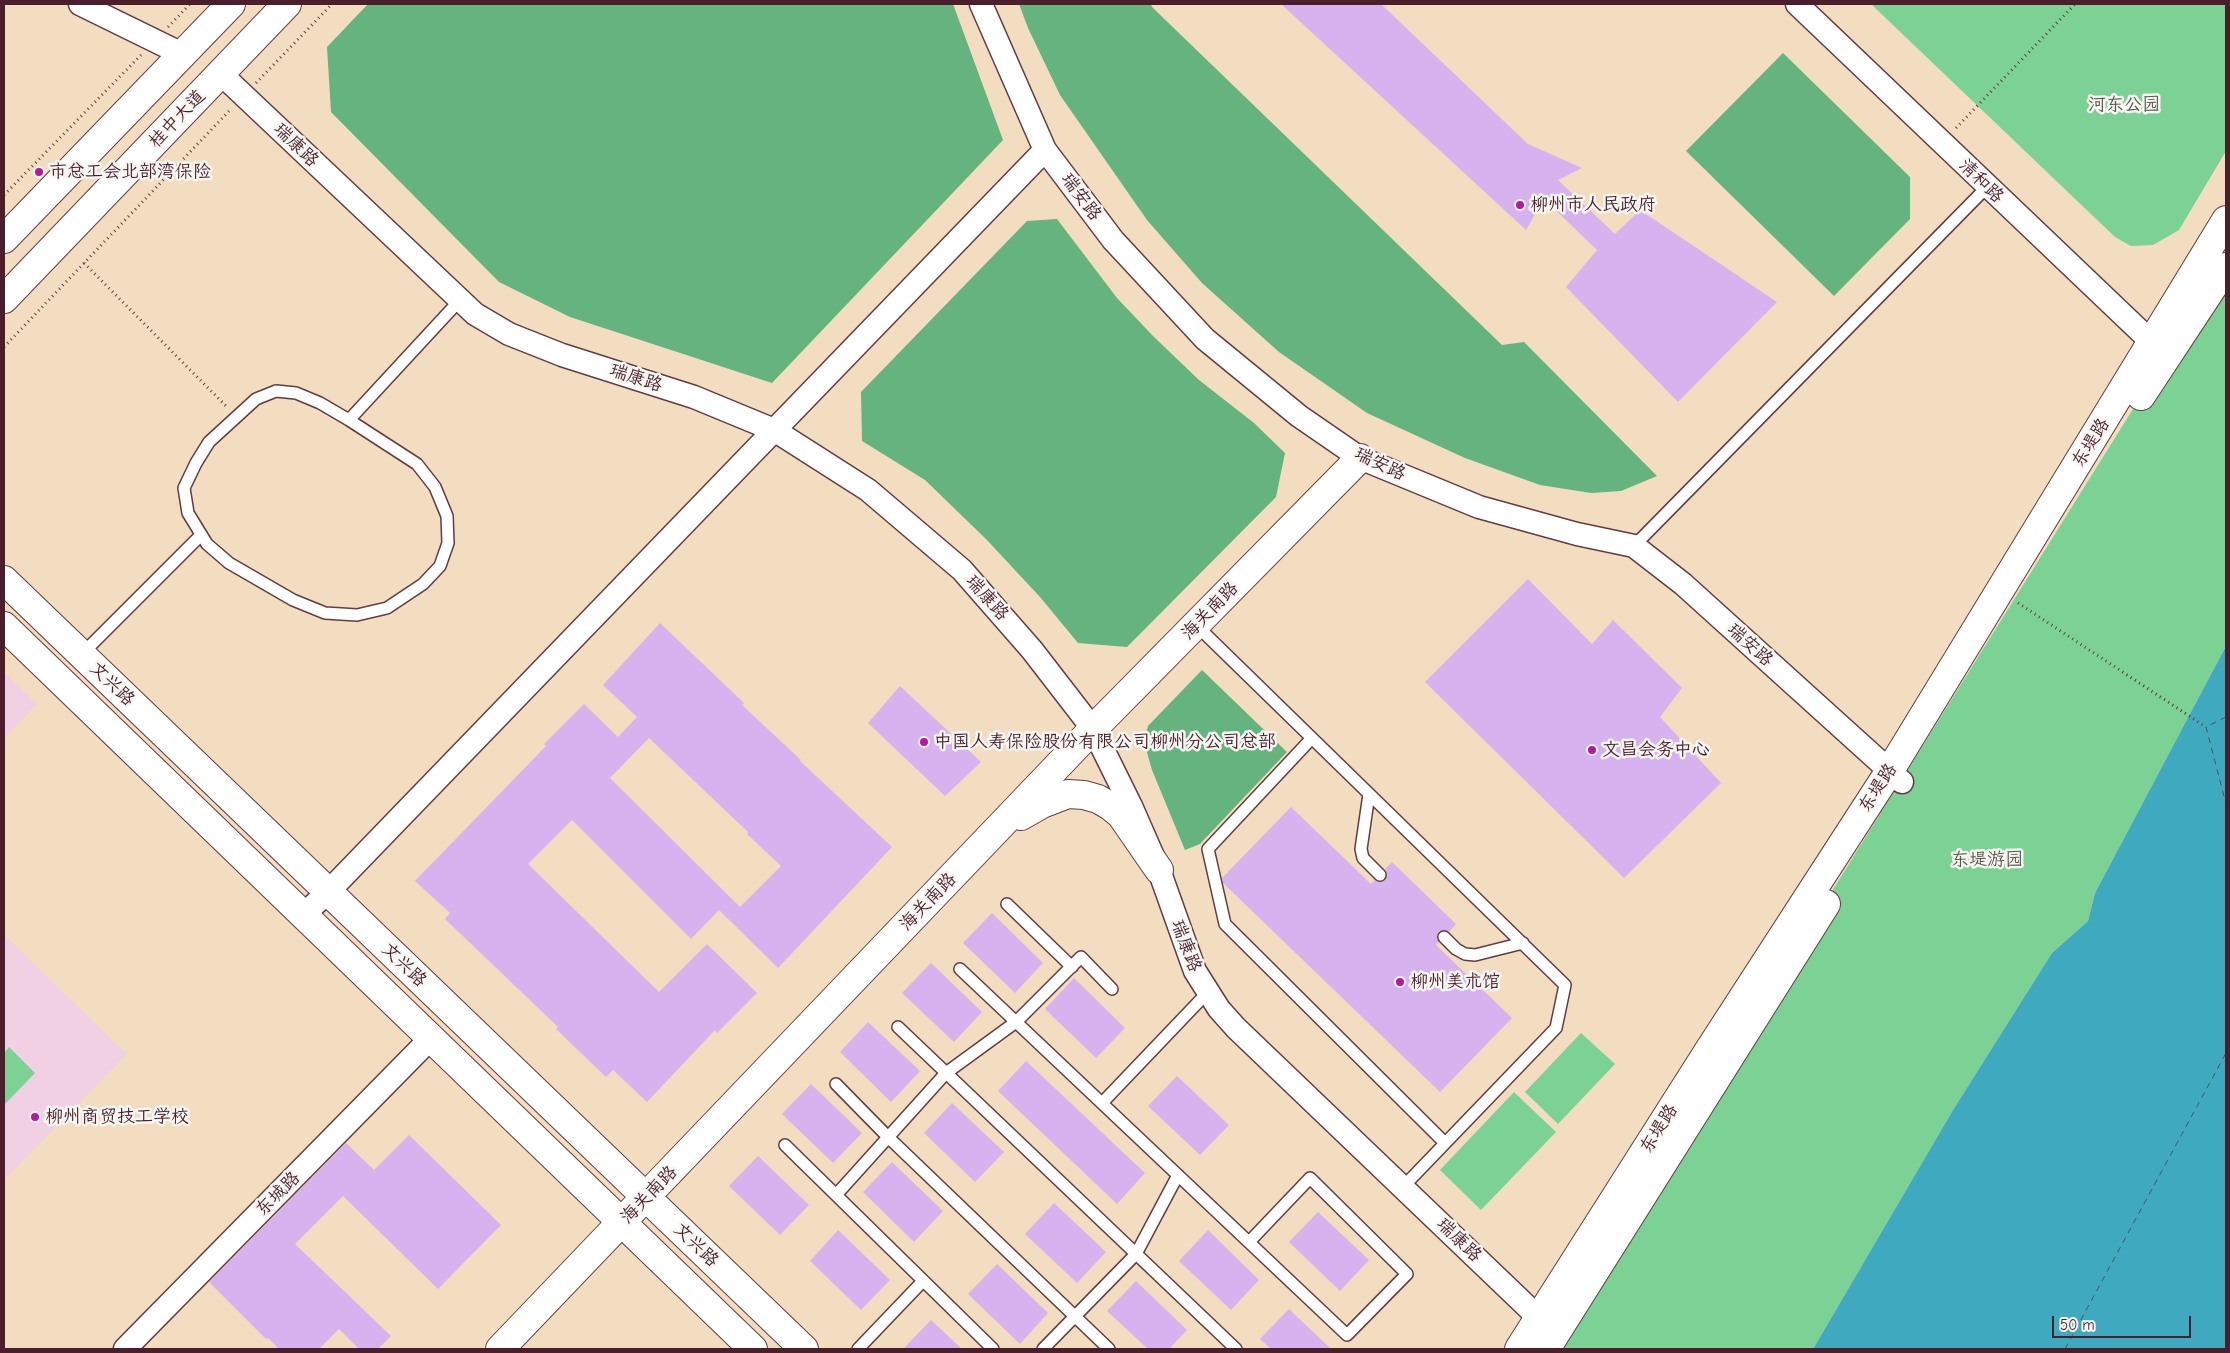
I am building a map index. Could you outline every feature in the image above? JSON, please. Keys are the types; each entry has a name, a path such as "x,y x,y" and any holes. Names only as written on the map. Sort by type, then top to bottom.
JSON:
{"main road":[{"path":"4,239 231,4"},
{"name":"桂中大道","path":"4,298 288,4"},
{"name":"东堤路","path":"1895,777 2160,350 2226,220"},
{"path":"1519,1349 1550,1322 1895,777 2014,600 2160,350 2226,267"},
{"name":"海关南路","path":"500,1349 1093,729 1360,458"},
{"name":"文兴路","path":"4,580 804,1349"},
{"name":"文兴路","path":"4,626 753,1349"},
{"path":"998,829 1055,798 1068,794 1084,795 1110,806 1122,815 1159,870"},
{"path":"1546,1349 1550,1322"}],"street":[{"path":"80,4 182,54"},
{"name":"瑞安路","path":"981,4 1045,150 1113,240 1205,339 1299,416 1360,458 1479,507 1577,534 1634,546 1683,584 1895,777"},
{"name":"清和路","path":"1797,4 2160,350"},
{"name":"瑞康路","path":"220,73 475,314 509,334 562,355 694,397 774,430 868,490 962,570 1032,650 1093,729 1131,806 1159,870 1183,942 1195,972 1207,993 1236,1028 1403,1187 1550,1322"},
{"path":"303,915 328,892 1045,150"},
{"name":"东城路","path":"125,1349 431,1038"}],"lane":[{"path":"1634,546 1987,187"},
{"path":"349,420 460,300"},
{"path":"276,391 296,392 349,420 417,464 436,486 448,516 448,543 440,566 423,584 387,608 357,615 325,613 293,600 255,580 229,563 202,536 188,513 184,488 209,442 256,399 276,391"},
{"path":"81,654 202,536"},
{"path":"1196,625 1565,985 1556,1028 1403,1187"},
{"path":"1312,738 1208,849 1225,924 1446,1143"},
{"path":"1369,794 1361,849 1363,858 1380,875"},
{"path":"1007,904 1072,967"},
{"path":"1444,937 1456,949 1465,954 1475,955 1523,943"},
{"path":"836,1195 946,1073 1016,1022 1081,957 1112,989"},
{"path":"960,969 1347,1335 1407,1274 1310,1178 1249,1242"},
{"path":"1102,1103 1207,993"},
{"path":"898,1027 1236,1349"},
{"path":"836,1084 888,1137 1109,1349"},
{"path":"785,1145 993,1349"},
{"path":"1043,1349 1136,1254 1178,1175"},
{"path":"858,1349 923,1281"}],"path":[{"path":"4,195 190,4"},
{"path":"4,347 332,4"},
{"path":"1941,143 2075,4"},
{"path":"84,263 236,416"},
{"path":"2014,600 2206,727"}],"shaded area":[{"path":"4,672 37,704 4,738"},
{"name":"柳州商贸技工学校","path":"4,935 127,1054 4,1180"}],"green space":[{"path":"368,4 953,4 1003,140 772,383 570,317 499,282 331,112 327,47"},
{"path":"1019,4 1151,4 1502,345 1524,342 1657,476 1621,491 1591,493 1540,485 1465,458 1367,413 1279,352 1202,283 1147,220 1060,95 1028,28"},
{"name":"河东公园","path":"1871,4 2226,4 2226,151 2179,230 2153,245 2131,246 2115,237"},
{"path":"1783,53 1910,177 1910,219 1834,296 1686,151"},
{"path":"1057,219 1117,298 1153,336 1199,380 1254,423 1285,453 1276,497 1127,647 1078,643 1040,597 986,539 925,480 862,441 861,392 1027,221"},
{"name":"东堤游园","path":"2226,267 2226,646 2095,893 2088,921 2052,953 1953,1110 1813,1349 1546,1349 2153,377"},
{"path":"1202,670 1287,752 1200,844 1185,850 1152,770 1144,742 1148,726"},
{"path":"1581,1033 1615,1064 1558,1124 1525,1092"},
{"path":"9,1047 35,1073 4,1105 4,1053"},
{"path":"1514,1092 1556,1132 1481,1210 1440,1170"}],"water":[{"path":"2226,646 2226,1349 1813,1349 1953,1110 2052,953 2088,921 2095,893"}],"building":[{"name":"柳州市人民政府","path":"1281,4 1381,4 1528,144 1582,168 1558,180 1615,234 1640,210 1777,302 1678,402 1566,287 1597,250 1544,199 1526,230"},
{"name":"文昌会务中心","path":"1528,579 1592,644 1613,620 1682,688 1660,717 1721,783 1624,878 1425,682"},
{"path":"660,623 744,703 742,705 800,761 892,847 778,968 719,910 691,939 572,820 528,864 659,992 707,944 757,993 717,1033 715,1030 647,1102 613,1070 606,1077 556,1029 558,1027 445,919 450,913 415,881 546,746 544,744 584,704 618,737 637,717 603,685","holes":["649,738 748,832 747,834 781,866 740,907 610,778"]},
{"name":"中国人寿保险股份有限公司柳州分公司总部","path":"900,686 981,762 945,796 868,723"},
{"name":"柳州美术馆","path":"1291,807 1371,884 1375,880 1381,882 1386,880 1387,874 1385,869 1392,862 1456,924 1449,932 1443,930 1438,932 1437,938 1439,942 1436,945 1512,1018 1440,1092 1223,883 1222,878"},
{"path":"992,913 1043,963 1015,993 963,943"},
{"path":"931,963 982,1012 954,1042 902,993"},
{"path":"1074,978 1125,1028 1096,1058 1045,1009"},
{"path":"868,1022 920,1071 891,1102 840,1052"},
{"path":"1026,1061 1145,1173 1117,1204 998,1091"},
{"path":"1177,1076 1229,1125 1200,1155 1148,1106"},
{"path":"811,1084 862,1133 833,1163 782,1114"},
{"path":"952,1103 1004,1152 975,1182 924,1133"},
{"path":"409,1135 501,1225 438,1289 343,1196 295,1244 391,1336 378,1349 359,1349 339,1329 319,1349 279,1349 268,1338 266,1339 209,1282 346,1143 374,1170"},
{"path":"758,1156 809,1205 780,1235 729,1186"},
{"path":"892,1162 943,1211 914,1242 863,1192"},
{"path":"1054,1203 1106,1252 1077,1283 1025,1234"},
{"path":"1318,1212 1369,1260 1340,1291 1289,1242"},
{"path":"838,1230 890,1280 861,1310 810,1261"},
{"path":"1208,1230 1259,1280 1231,1310 1179,1261"},
{"path":"997,1264 1048,1313 1020,1344 968,1294"},
{"path":"1136,1281 1187,1330 1169,1349 1148,1349 1107,1311"},
{"path":"1289,1309 1331,1349 1271,1349 1260,1339"},
{"path":"931,1320 962,1349 903,1349"}],"ferry route":[{"path":"2226,717 2206,727 2226,804"},
{"path":"2065,1349 2226,1053"}],"place":[{"name":"市总工会北部湾保险","path":"39,172"},
{"name":"柳州市人民政府","path":"1520,205"},
{"name":"中国人寿保险股份有限公司柳州分公司总部","path":"924,742"},
{"name":"文昌会务中心","path":"1592,750"},
{"name":"柳州美术馆","path":"1400,982"},
{"name":"柳州商贸技工学校","path":"35,1117"}]}
